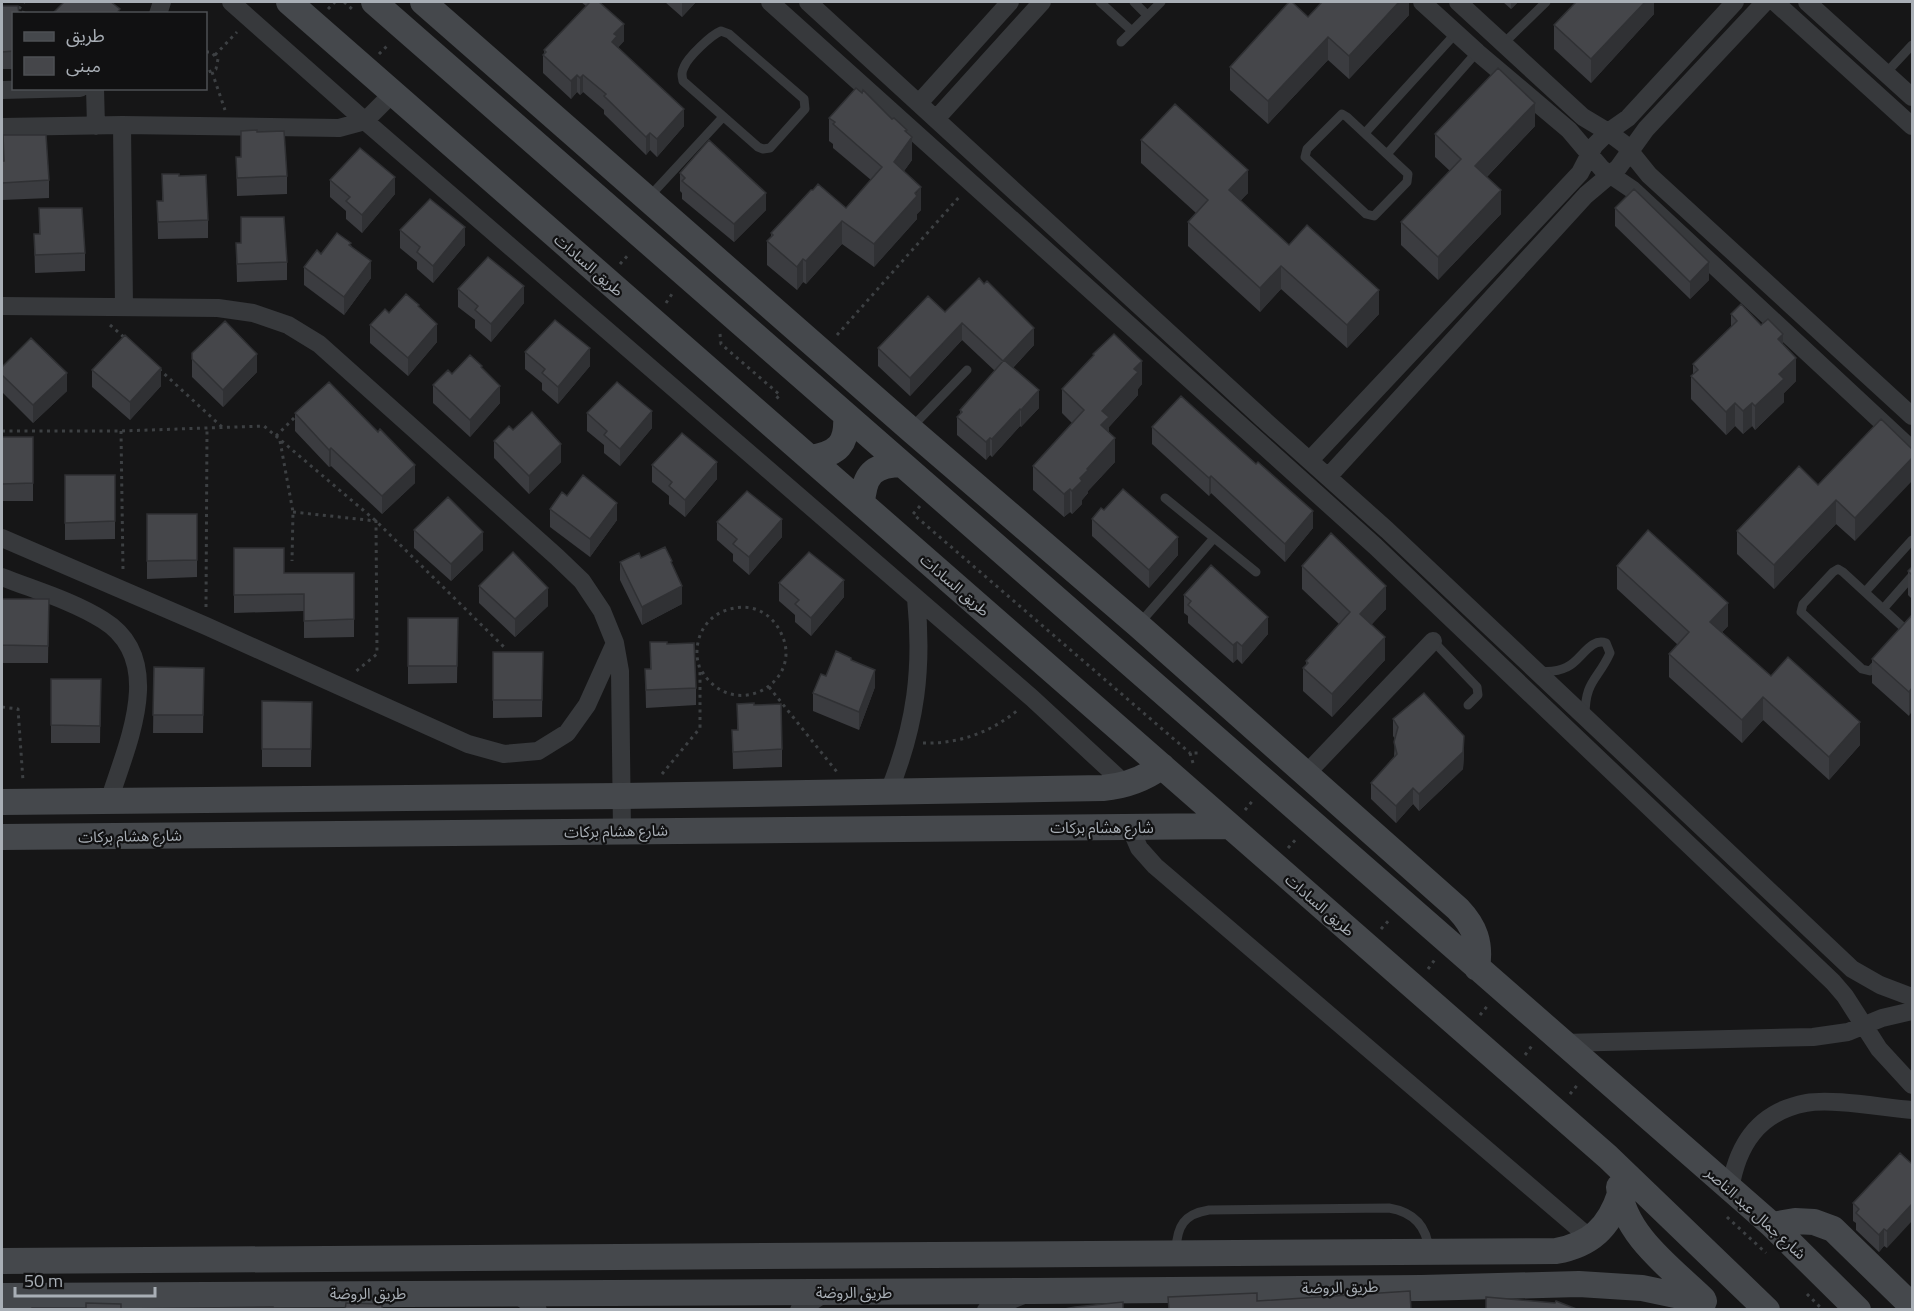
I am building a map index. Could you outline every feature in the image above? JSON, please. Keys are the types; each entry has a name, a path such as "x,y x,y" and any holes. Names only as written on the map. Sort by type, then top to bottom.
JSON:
{"street":[{"path":"231,2 365,121 1032,698 1126,785 1133,805 1130,827 1139,848 1155,866 1582,1243"},
{"name":"طريق السادات","path":"289,2 1620,1169"},
{"path":"374,2 1592,1068"},
{"path":"423,2 910,429 1138,625 1469,921 1477,936 1479,952 1477,968"},
{"path":"770,2 1374,546 1833,982 1845,996 1879,1049 1912,1085"},
{"path":"808,2 1387,530 1852,969 1880,986 1912,997"},
{"path":"919,103 1010,2"},
{"path":"936,119 1042,2"},
{"path":"1422,2 1569,130 1602,170 1633,190 1912,450"},
{"path":"1458,2 1583,117 1608,132 1631,151 1649,175 1912,416"},
{"path":"1310,460 1574,181 1594,146 1608,132 1628,118 1735,2"},
{"path":"1328,477 1586,195 1611,175 1646,129 1765,2"},
{"path":"1775,2 1912,126"},
{"path":"1807,2 1912,97"},
{"path":"848,72 866,54"},
{"path":"95,90 96,126"},
{"path":"2,127 122,125 339,128 365,121 393,93"},
{"path":"122,125 124,307"},
{"path":"972,184 989,167"},
{"path":"2,306 218,308 254,313 288,325 319,344 582,581 602,611 615,643 620,671 632,796 622,831"},
{"path":"810,458 826,455 840,446 847,431 846,415"},
{"path":"1249,434 1263,419"},
{"path":"862,504 863,486 871,472 885,465 902,464"},
{"path":"1374,546 1387,530"},
{"path":"2,538 206,626 468,744 504,754 538,751 567,733 586,705 615,643"},
{"path":"2,577 105,621 124,639 136,663 140,690 136,716 109,801"},
{"path":"889,791 906,743 915,708 920,634 916,598"},
{"path":"1306,774 1433,641"},
{"path":"1184,711 1208,687"},
{"path":"13,801 632,796 1103,788 1126,785 1151,774 1162,766"},
{"name":"شارع هشام بركات","path":"2,837 1230,826"},
{"path":"1554,1035 1813,1037 1864,1027 1882,1018 1912,1011"},
{"name":"شارع جمال عبد الناصر","path":"1592,1068 1772,1225 1858,1310"},
{"path":"1730,1190 1734,1165 1745,1142 1762,1124 1783,1110 1808,1103 1912,1110"},
{"path":"1620,1169 1620,1194 1624,1211 1632,1226 1642,1239 1708,1305"},
{"path":"1620,1169 1767,1310"},
{"path":"2,1261 1556,1251 1582,1243 1605,1226 1615,1210 1620,1194"},
{"path":"1772,1225 1795,1221 1814,1222 1833,1229 1912,1306"},
{"path":"1579,1284 1585,1277 1587,1269 1586,1260 1581,1253 1582,1243"},
{"path":"1281,1254 1282,1288"},
{"path":"1343,1254 1343,1287"},
{"path":"36,1261 33,1279 39,1296"},
{"name":"طريق الروضة","path":"2,1296 1034,1291 1579,1284 1642,1287 1708,1305"},
{"path":"986,1310 1034,1291"},
{"path":"513,1292 538,1310"},
{"path":"799,1310 825,1292"}],"lane":[{"path":"1100,2 1132,31"},
{"path":"1134,2 1148,15"},
{"path":"1121,42 1161,2"},
{"path":"1504,43 1546,2"},
{"path":"721,31 729,34 804,99 806,104 805,109 770,148 758,147 723,117 683,81 682,74 685,65 714,34 721,31"},
{"path":"1365,133 1456,33"},
{"path":"1886,73 1912,45"},
{"path":"1387,154 1477,52"},
{"path":"1339,115 1345,115 1387,154 1408,174 1408,180 1376,215 1368,216 1306,159 1304,154 1339,115"},
{"path":"647,199 723,117"},
{"path":"910,429 967,370"},
{"path":"1165,498 1256,572"},
{"path":"1138,625 1214,538"},
{"path":"1865,592 1912,540"},
{"path":"1836,570 1843,572 1884,609 1903,626 1905,634 1874,668 1867,671 1862,669 1801,612 1803,604 1836,570"},
{"path":"1884,609 1912,576"},
{"path":"1433,641 1476,687 1478,695 1468,705"},
{"path":"1536,670 1547,671 1567,667 1576,662 1595,642 1606,643 1610,647 1610,653 1589,686 1585,716"},
{"path":"1176,1255 1177,1234 1182,1224 1199,1211 1389,1208 1403,1210 1414,1217 1425,1234 1429,1253"}],"path":[{"path":"19,9 24,2"},
{"path":"326,10 334,2"},
{"path":"10,8 24,12"},
{"path":"215,55 250,18"},
{"path":"378,56 390,42"},
{"path":"207,52 215,55"},
{"path":"207,73 212,72 218,65 215,55"},
{"path":"212,72 231,128"},
{"path":"822,352 972,184"},
{"path":"618,267 630,252"},
{"path":"663,307 674,291"},
{"path":"91,307 126,339"},
{"path":"722,344 780,395 761,416"},
{"path":"152,363 222,427"},
{"path":"276,436 299,414"},
{"path":"2,431 121,431 264,426 376,521 504,647"},
{"path":"206,626 207,429"},
{"path":"121,431 123,591"},
{"path":"279,440 293,512 292,561"},
{"path":"933,491 914,514 1190,753"},
{"path":"293,512 376,521"},
{"path":"338,687 377,654 376,521"},
{"path":"632,796 700,728 700,668 697,646 699,636 712,618 731,608 753,609 772,619 784,638 785,659 776,679 769,687 750,695 729,694 712,684 700,668"},
{"path":"769,687 853,792"},
{"path":"906,743 942,744 975,736 1006,720 1032,698"},
{"path":"2,707 18,709 13,801"},
{"path":"1230,826 1268,784"},
{"path":"1273,864 1313,824"},
{"path":"1366,946 1404,903"},
{"path":"1413,987 1448,943"},
{"path":"1466,1033 1500,988"},
{"path":"1511,1072 1554,1035"},
{"path":"1555,1111 1592,1068"}],"building":[{"path":"61,2 111,2 120,9 118,12 54,12 63,3"},
{"path":"590,2 599,2 624,24 614,34 617,36 612,42 684,109 657,139 650,133 646,137 604,96 606,94 583,75 580,78 577,75 571,81 543,55 546,52 544,50"},
{"path":"1289,2 1292,2 1308,17 1322,2 1399,2 1349,56 1328,37 1268,101 1230,67"},
{"path":"1576,2 1645,2 1591,59 1554,25"},
{"path":"2,6 18,6 19,12 12,12 12,51 2,52"},
{"path":"1498,68 1535,103 1475,166 1501,190 1438,257 1401,222 1461,159 1435,134"},
{"path":"856,88 862,93 863,90 912,137 894,162 921,187 915,193 917,196 874,244 842,221 806,261 803,259 797,267 767,241 773,235 771,233 818,184 846,208 882,167 829,118"},
{"path":"1175,104 1248,170 1229,190 1289,245 1307,225 1379,290 1347,325 1281,266 1260,288 1188,222 1208,200 1141,140"},
{"path":"257,130 257,132 284,131 287,176 237,178 236,157 241,157 241,131"},
{"path":"3,135 46,135 49,180 2,183"},
{"path":"709,140 766,193 734,224 682,181 685,178 680,173"},
{"path":"360,148 395,177 362,215 346,201 350,197 330,180"},
{"path":"162,174 206,175 208,220 158,222 157,201 163,201"},
{"path":"1634,189 1709,262 1690,282 1615,208"},
{"path":"430,199 465,227 433,266 417,252 420,247 400,230"},
{"path":"39,208 82,208 85,253 35,255 34,234 40,234"},
{"path":"241,217 284,217 287,262 237,264 236,243 241,243"},
{"path":"337,233 371,261 344,297 304,267 317,250 321,254"},
{"path":"488,257 524,286 491,324 475,310 478,306 458,289"},
{"path":"979,278 984,284 987,281 1034,328 1003,361 962,323 910,378 878,348 928,296 945,312"},
{"path":"406,294 437,324 408,358 370,325 385,309 389,313"},
{"path":"1741,304 1761,325 1768,319 1783,334 1778,339 1796,358 1779,374 1784,379 1755,406 1752,403 1743,411 1735,403 1726,412 1691,376 1698,370 1693,364 1737,321 1731,314"},
{"path":"555,320 590,348 558,387 542,373 545,369 525,352"},
{"path":"225,321 257,354 223,390 192,359 192,353"},
{"path":"1114,334 1142,361 1134,369 1138,372 1102,411 1109,417 1101,425 1115,438 1080,478 1082,481 1072,491 1070,489 1064,494 1033,466 1084,410 1062,389"},
{"path":"125,335 161,368 130,402 92,370"},
{"path":"31,338 67,373 33,405 2,375 2,367"},
{"path":"470,355 500,386 470,420 433,385 448,370 452,374"},
{"path":"1004,360 1039,390 992,439 986,442 957,417 962,412 960,410"},
{"path":"329,382 378,432 380,429 415,465 382,496 331,448 329,450 295,413"},
{"path":"617,382 652,411 620,449 604,435 607,431 587,413"},
{"path":"1181,396 1256,464 1258,462 1313,511 1285,544 1211,476 1209,478 1152,427"},
{"path":"532,412 561,444 529,476 494,441 509,426 513,430"},
{"path":"1881,419 1912,449 1912,458 1855,518 1836,500 1774,565 1737,531 1799,466 1818,485"},
{"path":"682,433 717,462 685,500 669,486 672,482 652,465"},
{"path":"2,437 33,437 33,483 2,484"},
{"path":"65,475 115,475 115,521 65,523"},
{"path":"583,475 617,503 590,539 550,509 562,492 567,496"},
{"path":"1123,489 1178,537 1149,570 1092,519 1101,508 1104,510"},
{"path":"747,491 782,519 749,557 733,544 737,539 717,522"},
{"path":"448,497 483,532 451,564 414,530"},
{"path":"147,514 197,514 197,560 147,561"},
{"path":"1648,530 1728,603 1710,622 1771,676 1788,657 1860,722 1829,757 1763,697 1742,720 1669,654 1689,632 1617,566"},
{"path":"1331,533 1386,586 1360,614 1385,637 1332,694 1303,668 1308,663 1306,661 1350,612 1302,566"},
{"path":"665,547 682,586 642,607 620,562 639,553 641,558"},
{"path":"234,548 284,548 284,573 354,573 354,619 304,621 304,594 234,595"},
{"path":"513,552 548,588 515,619 479,586"},
{"path":"809,552 844,580 811,618 795,604 799,600 779,583"},
{"path":"1211,565 1268,617 1242,646 1237,642 1233,645 1188,605 1191,601 1184,595"},
{"path":"2,599 49,599 48,646 2,645"},
{"path":"1912,615 1912,688 1909,692 1872,659"},
{"path":"408,618 458,618 457,666 408,666"},
{"path":"650,642 694,643 696,688 646,690 645,669 651,669"},
{"path":"836,651 875,670 859,712 813,693 821,674 826,676"},
{"path":"493,652 543,652 542,700 493,700"},
{"path":"154,667 204,668 203,715 153,715"},
{"path":"51,679 101,679 100,726 51,725"},
{"path":"1424,693 1464,736 1463,752 1419,794 1413,788 1396,806 1371,783 1397,754 1394,742 1398,727 1393,719"},
{"path":"262,701 312,702 311,749 262,749"},
{"path":"754,703 754,705 781,704 782,749 733,752 732,730 738,730 737,704"},
{"path":"1900,1153 1912,1164 1912,1204 1887,1231 1884,1229 1879,1235 1856,1213 1859,1209 1853,1203"},
{"path":"1410,1291 1411,1310 1169,1310 1168,1297 1257,1293 1257,1301"},
{"path":"1486,1297 1555,1303 1556,1301 1579,1310 1486,1310"},
{"path":"1123,1302 1123,1310 1059,1310 1075,1307"},
{"path":"86,1303 121,1304 121,1309 273,1307 273,1310 32,1310 32,1308 86,1308"},
{"path":"346,1303 382,1304 382,1310 345,1310"}]}
